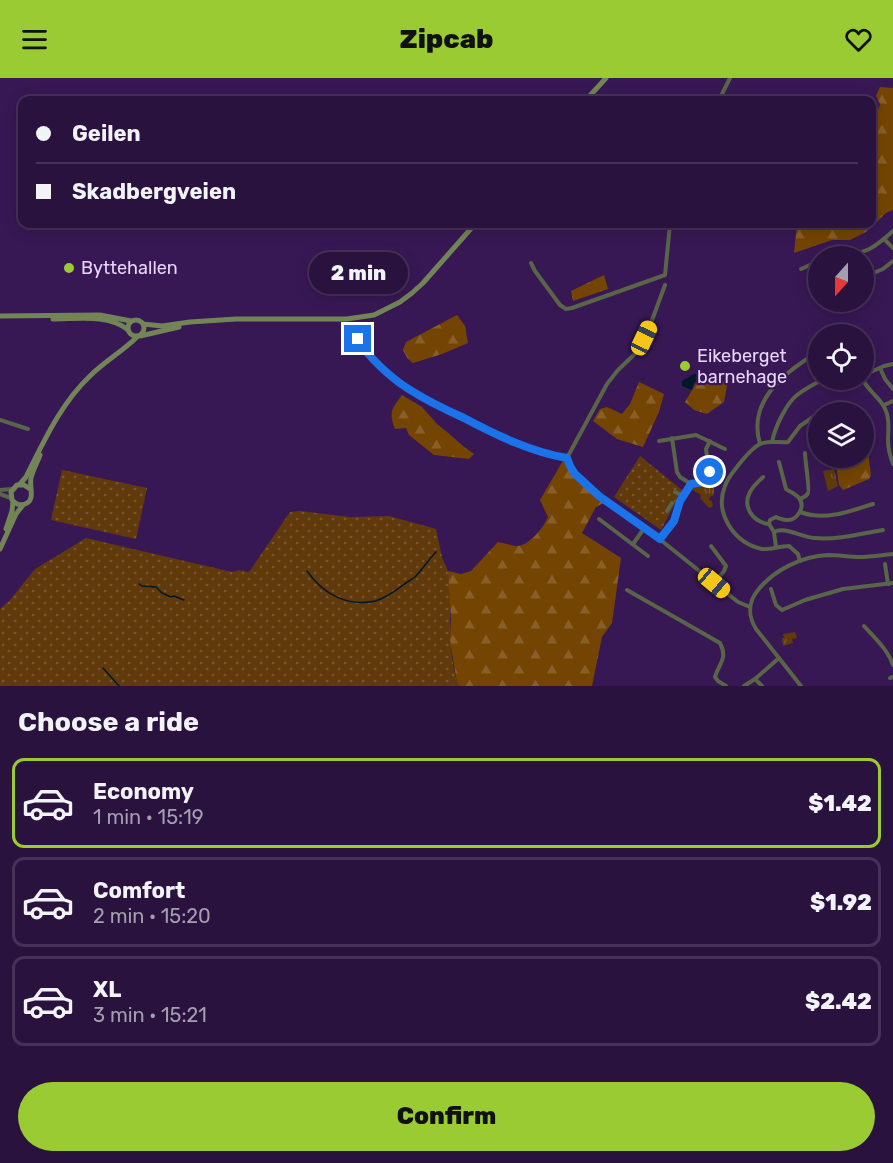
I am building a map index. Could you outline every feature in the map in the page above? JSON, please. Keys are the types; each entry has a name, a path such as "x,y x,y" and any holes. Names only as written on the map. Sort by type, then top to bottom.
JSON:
{"main road":[{"path":"590,96 606,78"},
{"path":"0,317 100,315 131,321 139,320 143,324 157,326 236,319 347,319 374,315 412,293 471,228"},
{"path":"0,317 102,319 119,323 131,335 139,336 195,322"},
{"path":"120,351 127,341 128,326 131,321"},
{"path":"0,547 12,512 12,489 26,477 62,409 96,370 144,332 143,324"},
{"path":"0,547 16,514 31,498 32,476 47,436"},
{"path":"20,484 30,489"},
{"path":"12,500 16,504 23,505"}],"street":[{"path":"721,96 730,78"},
{"path":"531,263 560,305 566,309 572,308 666,275 670,228"},
{"path":"874,247 893,231"},
{"path":"884,239 893,248"},
{"path":"874,273 893,261"},
{"path":"801,269 808,266"},
{"path":"665,285 637,352 607,384 567,458 575,474 599,496 628,518 645,527 738,602 751,605"},
{"path":"358,339 363,348 385,369 406,387 420,395 508,440 567,458"},
{"path":"760,444 758,422 766,397 792,368 808,358"},
{"path":"874,370 893,363"},
{"path":"879,368 893,389"},
{"path":"772,442 778,424 794,399 808,387"},
{"path":"869,390 884,405 889,424 889,450 893,464"},
{"path":"884,405 893,401"},
{"path":"0,420 28,429"},
{"path":"798,562 793,548 789,546 762,549 743,541 728,525 722,508 724,488 730,476 748,453 760,444 790,441 800,426 808,421"},
{"path":"659,441 696,435 725,449"},
{"path":"672,438 677,472 680,477 691,484 706,482 710,479 706,449 710,441"},
{"path":"800,499 809,491 805,453"},
{"path":"769,524 774,518 789,520 800,512 802,505 800,499 786,489 779,462"},
{"path":"763,477 750,492 748,507 753,516 769,524 774,532 776,547"},
{"path":"660,539 674,521 683,496 691,484"},
{"path":"0,492 12,489"},
{"path":"0,492 12,500"},
{"path":"675,492 683,496"},
{"path":"667,511 672,503"},
{"path":"800,512 812,516 832,516 873,504"},
{"path":"599,519 648,556"},
{"path":"633,544 645,527"},
{"path":"774,532 782,529 814,538 849,537 883,530"},
{"path":"711,546 726,566 714,583"},
{"path":"801,686 753,625 750,617 753,597 764,583 780,571 798,562 825,555 866,557 893,554"},
{"path":"771,589 776,605 782,609 843,589 891,584 885,564"},
{"path":"627,590 712,638 722,646 723,659 715,677 726,686"},
{"path":"864,626 883,646 893,665"},
{"path":"744,686 779,658"},
{"path":"755,679 762,686"}],"green space":[{"path":"880,87 893,88 893,210 876,222 876,115 880,104 876,96"},
{"path":"797,228 870,228 850,240 832,240 808,246 808,248 794,253"},
{"path":"604,275 608,289 573,301 571,291"},
{"path":"457,315 465,326 468,343 413,363 408,359 403,350 406,342"},
{"path":"721,378 727,386 724,402 707,414 694,410 685,402 698,380"},
{"path":"639,382 664,394 659,412 643,447 617,439 593,421 600,409 607,407 622,414 630,404"},
{"path":"402,395 422,407 437,424 474,454 469,459 434,455 409,435 406,428 395,429 392,411"},
{"path":"640,456 682,490 661,530 614,497"},
{"path":"564,459 605,502 596,507 582,533 621,558 612,623 602,637 592,686 459,686 450,640 448,571 461,574 471,571 498,542 517,546 526,543 536,535 548,517 540,500"},
{"path":"836,468 870,468 869,479 843,490 839,485"},
{"path":"834,469 838,486 828,491 823,471"},
{"path":"62,470 147,488 136,539 51,520"},
{"path":"706,483 714,487 714,495 709,500 712,501 713,506 710,508 700,498 701,495 691,489"},
{"path":"300,511 350,517 389,516 436,529 448,572 452,659 459,686 0,686 0,609 35,569 86,538 232,572 239,570 249,572 290,512"},
{"path":"795,632 797,638 792,639 793,643 783,646 783,634"}],"water":[{"path":"697,373 698,377 692,390 682,386 682,381"}],"waterway":[{"path":"307,571 320,586 336,597 355,602 375,601 415,577 436,552"},
{"path":"139,584 156,587 162,593 184,600"},
{"path":"103,668 119,686"}],"place":[{"name":"Byttehallen","path":"69,268"},
{"name":"Eikeberget barnehage","path":"685,366"}],"route":[{"path":"358,339 363,348 385,369 406,387 420,395 508,440 567,458 575,474 599,496 660,539 674,521 680,501 691,484 709,481 710,472"}]}
